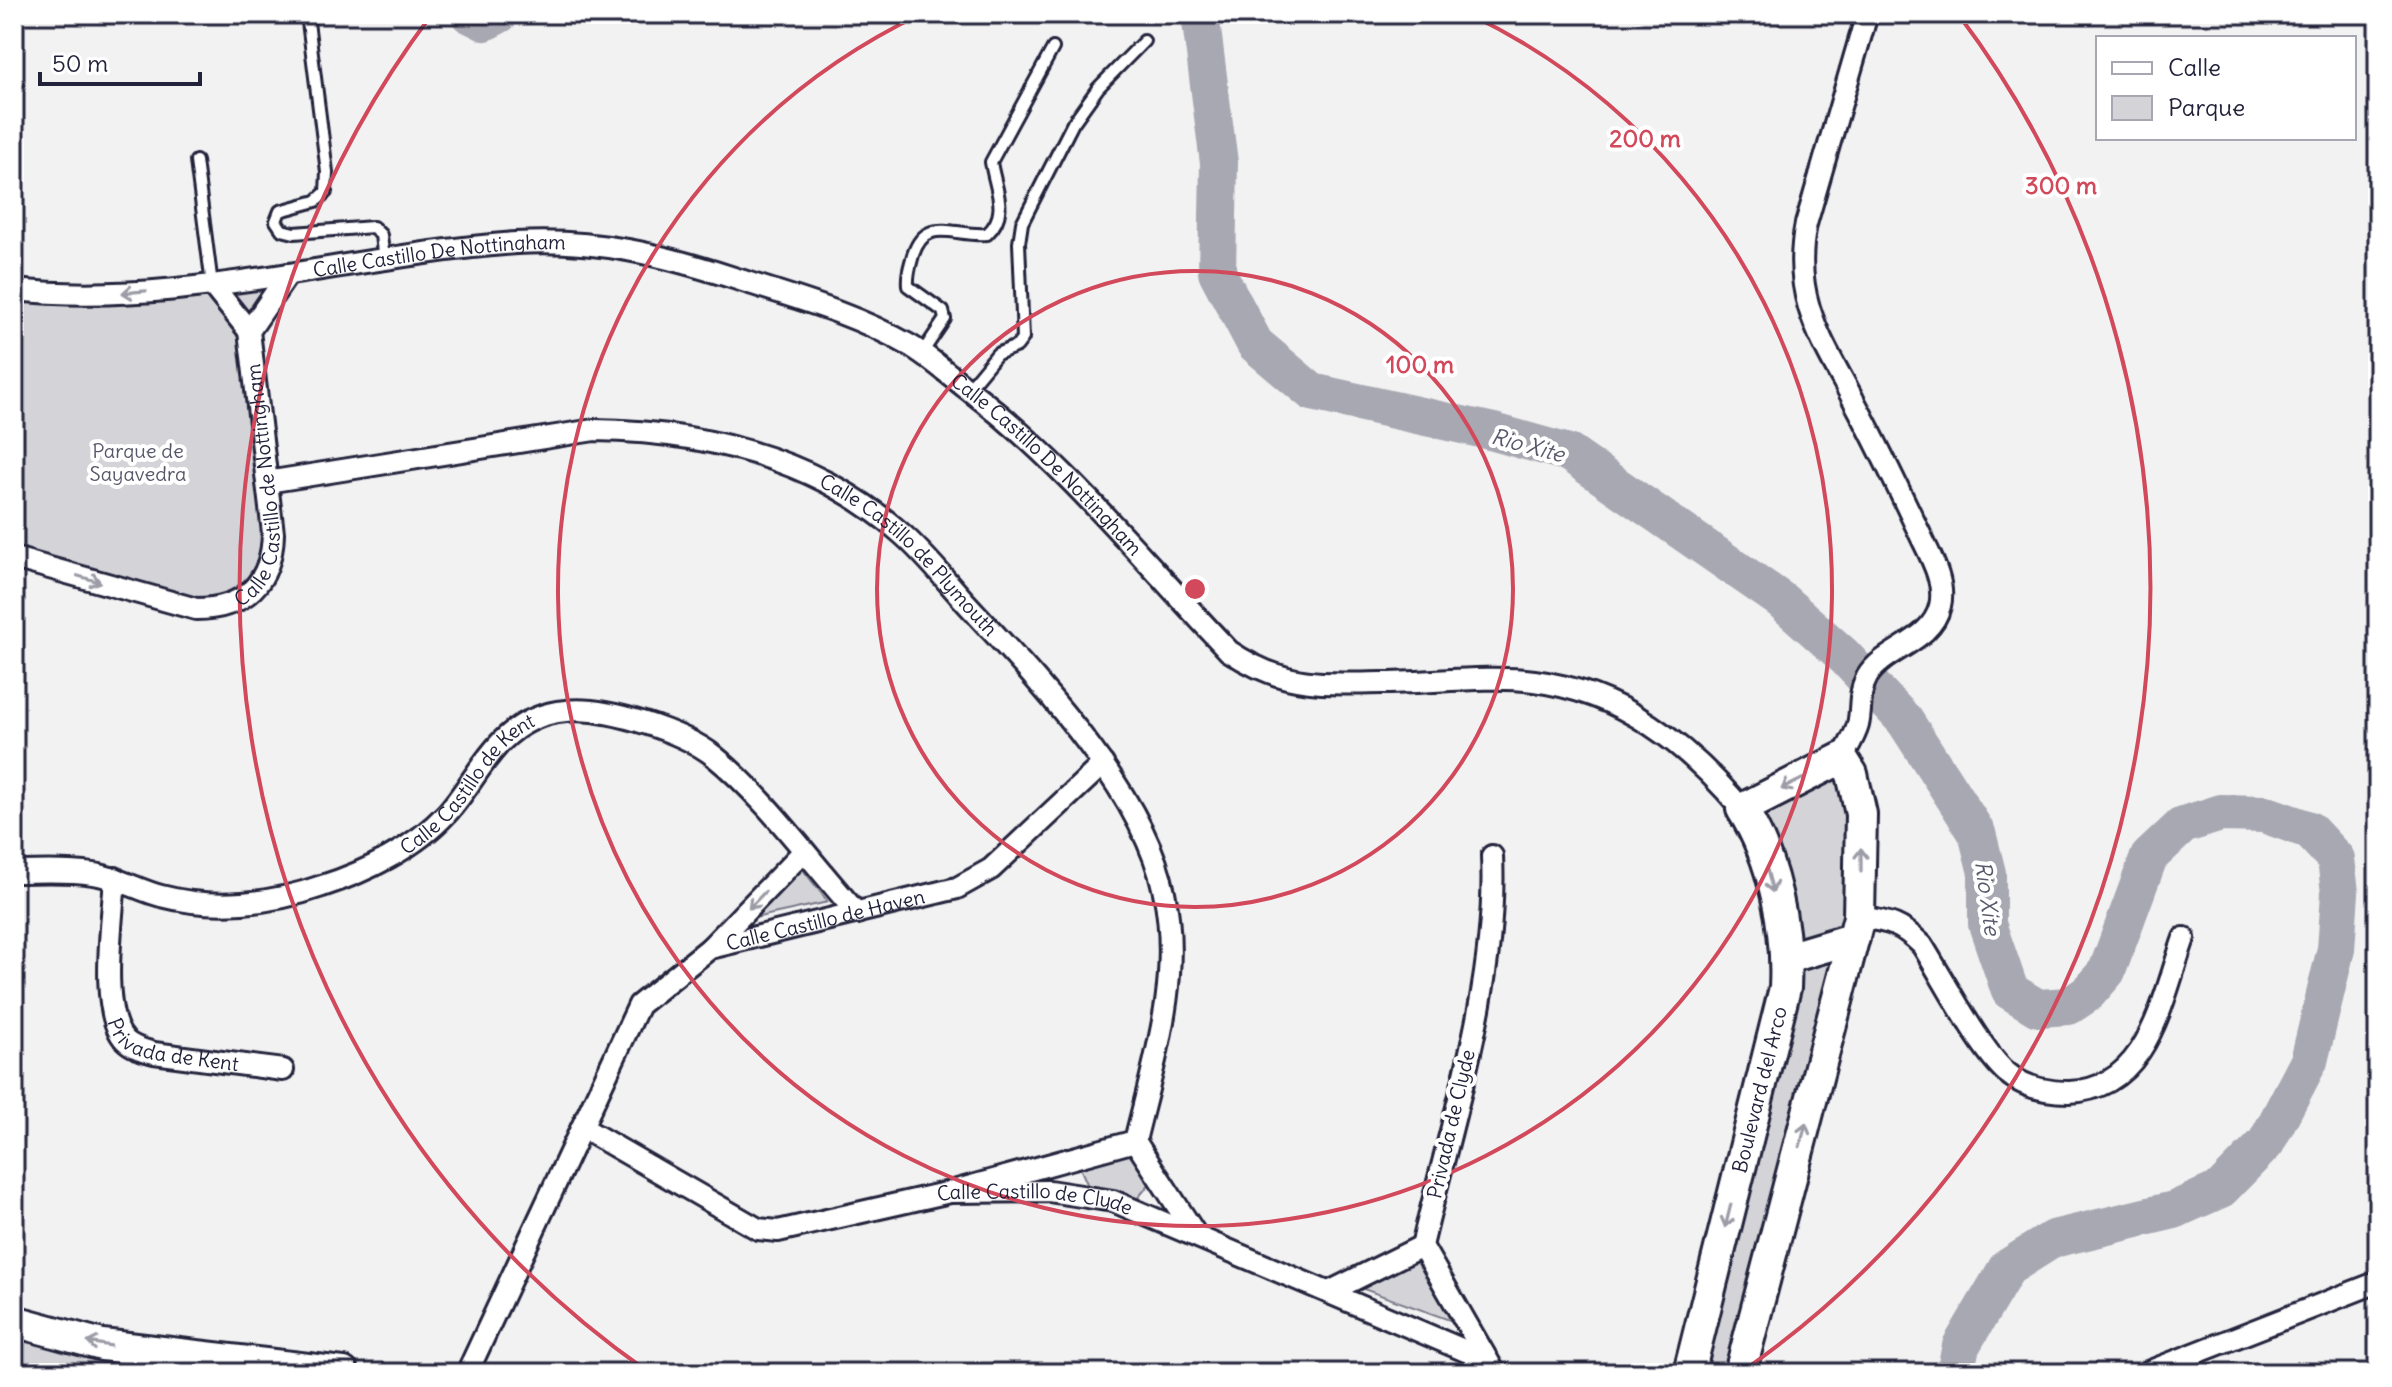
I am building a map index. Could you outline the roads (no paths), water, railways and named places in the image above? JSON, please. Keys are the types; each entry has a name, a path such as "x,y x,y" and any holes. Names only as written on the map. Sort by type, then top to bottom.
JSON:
{"street":[{"path":"1742,809 1842,758 1858,724 1860,697 1867,677 1934,619 1941,594 1939,581 1899,491 1825,350 1801,283 1800,252 1806,224 1867,14"},
{"name":"Calle Castillo De Nottingham","path":"288,274 516,243 589,241 677,259 853,317 922,353 1033,440 1229,651 1254,668 1296,681 1340,684 1533,681 1590,694 1629,709 1705,766 1742,809"},
{"name":"Calle Castillo de Nottingham","path":"14,290 51,294 121,293 288,274"},
{"name":"Calle Castillo de Nottingham","path":"14,558 196,609 222,609 246,597 261,580 272,556 267,482 249,331 288,274"},
{"name":"Calle Castillo De Nottingham","path":"212,285 249,331"},
{"name":"Calle Castillo de Plymouth","path":"267,482 594,430 691,436 800,469 846,493 905,536 1011,652 1103,764 1146,841 1164,889 1171,934 1169,992 1135,1141"},
{"name":"Calle Castillo de Kent","path":"14,872 90,873 115,878 159,896 216,905 282,898 321,887 367,869 444,816 499,744 520,725 567,710 595,712 674,733 715,756 857,913"},
{"path":"1740,1373 1857,928 1861,814 1852,774 1842,758"},
{"name":"Calle Castillo de Haven","path":"710,948 957,888 991,869 1103,764"},
{"name":"Boulevard del Arco","path":"1689,1373 1785,988 1787,958 1759,840 1742,809"},
{"name":"Calle Castillo de Haven","path":"467,1373 639,1005 710,948 803,852"},
{"name":"Privada de Clyde","path":"1422,1246 1473,1028 1492,918 1492,856"},
{"name":"Privada de Kent","path":"115,878 111,1012 124,1039 137,1048 154,1053 283,1070"},
{"path":"1787,958 1857,928 1900,925 1922,945 2006,1072 2037,1090 2056,1092 2085,1090 2120,1076 2131,1065 2148,1041 2184,938"},
{"name":"Calle Castillo de Clyde","path":"583,1128 758,1229 778,1231 950,1192 1081,1193 1143,1211 1491,1367"},
{"path":"950,1192 1135,1141 1196,1235"},
{"path":"1329,1292 1422,1246 1491,1367"},
{"path":"2145,1373 2378,1282"},
{"path":"14,1321 102,1345 343,1373"}],"lane":[{"path":"307,14 327,172 326,192 316,201 280,211 276,221 282,230 294,233 373,227 381,235 384,261"},
{"path":"968,389 997,354 1017,346 1023,338 1019,243 1022,223 1060,144 1098,88 1144,41"},
{"path":"922,353 945,319 943,311 908,286 907,273 918,238 925,232 940,231 987,234 998,225 1001,207 991,162 1053,48"},
{"path":"196,161 212,285"}],"waterway":[{"name":"Rio Xite","path":"469,14 485,22 500,14"},
{"name":"Rio Xite","path":"1200,14 1219,163 1217,272 1255,344 1312,392 1494,432 1569,453 1781,600 1843,655 1905,721 1977,833 1987,873 1987,924 2010,991 2038,1008 2069,1006 2087,994 2107,971 2149,857 2183,825 2221,813 2264,814 2309,830 2336,859 2340,893 2336,949 2309,1061 2266,1143 2221,1189 2174,1210 2053,1239 2007,1268 1961,1346 1955,1373"}],"park label":[{"name":"Parque de Sayavedra","path":"138,462"}]}
